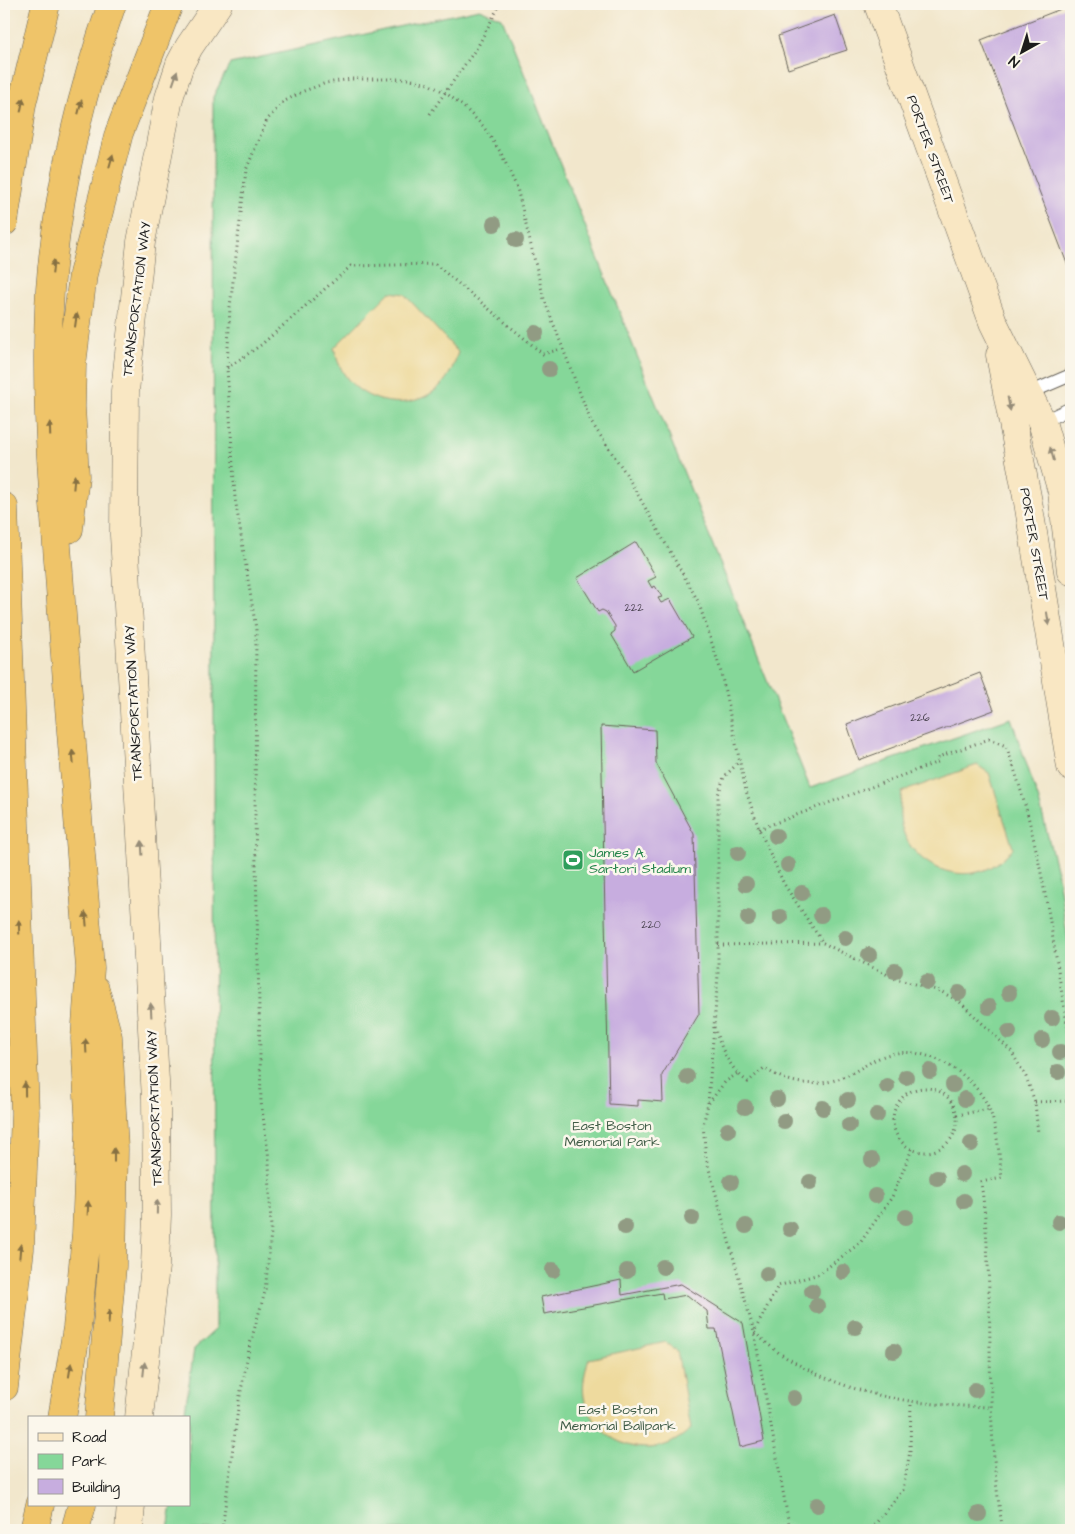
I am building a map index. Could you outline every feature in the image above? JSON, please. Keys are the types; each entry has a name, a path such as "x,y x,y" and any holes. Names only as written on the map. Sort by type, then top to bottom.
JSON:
{"highway":[{"path":"4,222 22,104 46,4"},
{"path":"62,1416 77,1328 88,1217 90,1132 85,1039 90,968 61,600 48,390 50,290 62,193 71,148 89,73 112,4"},
{"path":"61,600 74,476 71,406 73,351 83,274 119,134 138,79 169,4"},
{"path":"4,507 25,1122 20,1249 4,1387"},
{"path":"90,968 108,1037 114,1148 111,1286 99,1416"},
{"path":"34,1530 40,1506"},
{"path":"75,1530 82,1506"}],"main road":[{"name":"TRANSPORTATION WAY","path":"139,1416 155,1266 157,1162 156,1099 124,535 125,392 141,242 169,98 177,72 189,47 218,4"},
{"name":"PORTER STREET","path":"878,4 993,322 1042,422 1062,492 1071,571"},
{"name":"PORTER STREET","path":"993,322 1028,502 1071,767"},
{"path":"129,1530 131,1506"}],"lane":[{"path":"1029,393 1071,375"},
{"path":"1042,422 1071,408"}],"path":[{"path":"430,114 478,46 500,4"},
{"path":"222,1530 238,1402 250,1344 265,1292 271,1232 269,1159 261,1102 255,847 256,628 235,498 227,368 230,307 246,170 267,120 283,102 304,91 326,82 385,78 408,79 428,84 446,93 483,126 501,153 513,179 526,222 534,264 561,349 591,422 624,472 698,601 720,668 740,762 759,829 784,884 823,943 861,964 896,979 940,991 960,1002 1011,1051 1026,1077 1035,1102 1038,1134"},
{"path":"227,368 261,346 351,266 434,264 542,354 561,349"},
{"path":"759,829 938,762 938,757 989,739 1006,746 1017,776 1036,853 1071,1047"},
{"path":"740,762 724,777 718,795 718,945 714,1027 708,1104 704,1125 706,1158 754,1332 790,1530"},
{"path":"718,945 823,943"},
{"path":"714,1027 725,1057 737,1074 748,1082 764,1068 780,1079 796,1083 822,1083 849,1074 871,1062 892,1054 914,1054 935,1058 952,1067 968,1079 980,1093 989,1109 994,1125 1002,1178 981,1182 987,1228 990,1275 992,1453 1003,1530"},
{"path":"708,1104 725,1082 737,1074"},
{"path":"924,1089 939,1092 954,1106 957,1115 957,1125 948,1142 931,1152 912,1149 903,1144 894,1126 896,1107 910,1092 924,1089"},
{"path":"1035,1102 1071,1102"},
{"path":"957,1115 989,1109"},
{"path":"754,1332 778,1286 819,1274 860,1243 892,1197 912,1149"},
{"path":"754,1332 786,1358 838,1383 879,1397 911,1403 992,1408"},
{"path":"871,1529 903,1490 910,1452 911,1403"}],"green space":[{"name":"East Boston Memorial Park","path":"479,9 502,18 810,788 1011,718 1039,801 1058,876 1071,960 1071,1530 168,1530 172,1506 190,1506 190,1416 184,1416 194,1349 215,1330 213,97 230,64"}],"sand":[{"path":"390,292 404,294 458,352 451,370 440,386 428,395 414,400 400,402 385,401 371,397 358,389 348,379 340,366 334,348"},
{"path":"977,765 989,773 1013,848 999,862 982,871 958,873 946,871 924,860 908,842 900,821 902,792"},
{"path":"666,1342 677,1351 691,1429 671,1443 657,1447 645,1448 621,1443 601,1429 593,1420 588,1409 583,1387 589,1359"}],"building":[{"path":"1071,5 1071,274 981,40"},
{"path":"835,15 847,50 788,69 778,36"},
{"path":"636,542 656,577 648,581 652,588 655,586 662,597 658,598 661,603 670,599 692,637 633,671 611,634 615,631 615,626 606,612 602,610 598,612 577,578"},
{"path":"980,673 994,710 859,760 847,724"},
{"path":"601,726 655,730 656,763 694,834 699,1014 662,1075 663,1102 638,1100 638,1106 609,1104"},
{"path":"621,1280 622,1295 681,1284 743,1323 764,1441 740,1447 716,1329 709,1329 707,1311 687,1295 663,1299 662,1293 544,1314 541,1297"}],"place":[{"name":"James A. Sartori Stadium","path":"573,860"}],"park label":[{"name":"East Boston Memorial Ballpark","path":"618,1418"}]}
